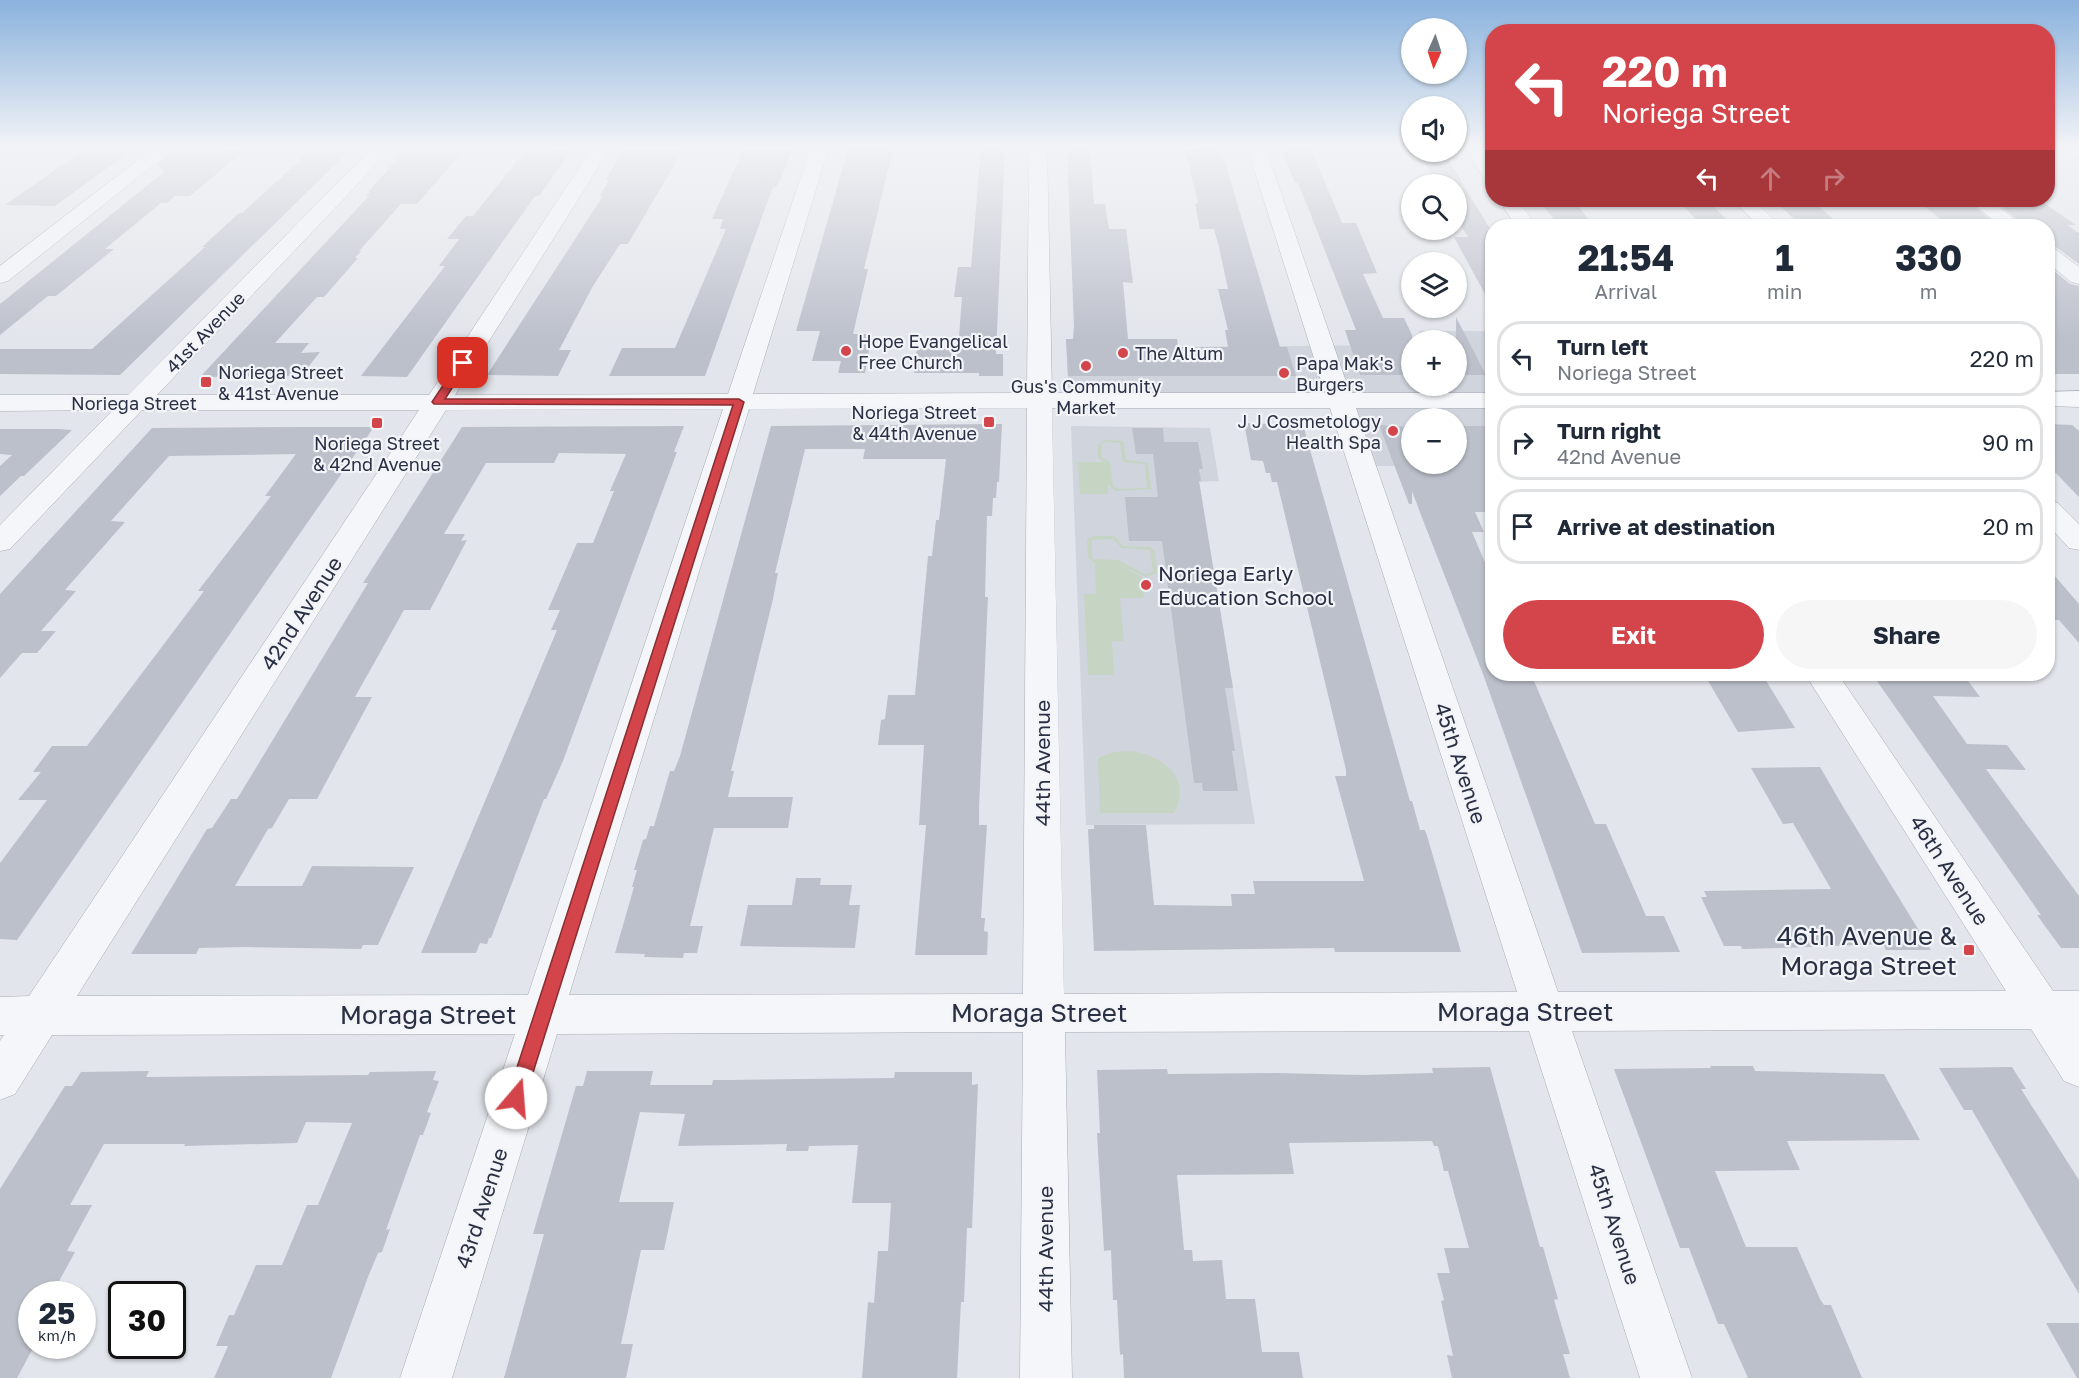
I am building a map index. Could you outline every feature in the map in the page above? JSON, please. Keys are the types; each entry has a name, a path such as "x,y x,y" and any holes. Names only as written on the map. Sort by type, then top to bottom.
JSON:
{"street":[{"path":"0,276 84,211"},
{"name":"41st Avenue","path":"0,542 322,211"},
{"name":"42nd Avenue","path":"0,1079 561,211"},
{"name":"43rd Avenue","path":"426,1378 800,211"},
{"name":"44th Avenue","path":"1039,211 1046,1378"},
{"name":"45th Avenue","path":"1278,211 1666,1378"},
{"path":"2055,258 2079,276"},
{"path":"2055,399 2079,399"},
{"name":"Noriega Street","path":"0,403 1485,400"},
{"path":"2055,516 2079,541"},
{"name":"46th Avenue","path":"1826,681 2061,1010 2079,1066"},
{"name":"Moraga Street","path":"0,1016 2061,1010"}],"shaded area":[{"path":"1467,331 1485,331 1485,466 1467,466 1467,408 1401,408 1401,466 1362,466 1340,401 1069,401 1066,339 1177,339 1178,347 1401,345 1401,396 1467,396"},
{"name":"Noriega Early Education School","path":"1071,426 1210,428 1219,481 1199,482 1255,824 1086,825"}],"green space":[{"path":"1105,440 1123,441 1126,460 1148,463 1151,489 1116,491 1108,485 1108,494 1080,494 1078,462 1104,462 1098,458 1098,445","holes":["1120,443 1123,462 1145,464 1147,488 1118,489 1113,486 1110,462 1102,458 1101,444"]},
{"path":"1093,536 1115,536 1123,546 1150,547 1155,552 1157,573 1146,577 1116,563 1142,577 1144,598 1120,598 1124,641 1112,641 1114,675 1088,675 1084,594 1096,594 1095,563 1088,558 1087,539","holes":["1113,539 1122,548 1150,550 1153,572 1145,574 1118,560 1092,559 1092,540"]},
{"path":"1130,751 1153,757 1172,770 1180,789 1174,813 1100,813 1098,758 1113,752"}],"building":[{"path":"115,211 151,211 105,249 114,249 56,296 48,296 0,335 0,304"},
{"path":"287,211 120,375 0,374 0,349 92,349 205,247 202,247 239,213"},
{"path":"355,211 394,211 359,251 361,251 355,258 358,258 324,297 317,297 275,343 309,343 301,353 320,352 301,376 200,377"},
{"path":"477,211 524,211 407,377 361,376 445,266 439,266 459,239 447,239 466,216 473,216"},
{"path":"593,211 647,211 628,244 620,244 593,286 559,350 571,350 558,376 487,375"},
{"path":"715,211 764,211 705,376 609,376 622,348 675,348 726,229 720,229 723,219 712,219"},
{"path":"830,211 878,211 864,269 868,269 853,334 872,334 865,373 838,373 841,361 812,361 820,331 796,331"},
{"path":"976,211 1002,211 996,354 1003,354 1003,376 979,376 979,373 914,373 917,348 958,349 962,297 954,297 958,267 971,267"},
{"path":"1069,211 1106,211 1109,229 1126,229 1133,283 1123,282 1128,339 1177,339 1178,347 1228,347 1225,330 1228,330 1218,289 1228,289 1219,247 1214,229 1200,229 1196,211 1240,211 1280,347 1287,347 1296,376 1068,376 1066,339 1073,339"},
{"path":"1309,211 1337,211 1342,223 1356,223 1377,273 1363,274 1383,318 1404,318 1410,330 1401,330 1401,375 1360,375 1345,330 1356,330"},
{"path":"1467,211 1479,211 1485,221 1485,294 1467,261 1467,252 1462,252 1456,240 1467,240"},
{"path":"1548,211 1582,211 1588,219 1554,219"},
{"path":"1688,211 1718,211 1726,219 1696,219"},
{"path":"1786,211 1825,211 1833,219 1794,219"},
{"path":"1931,211 1980,211 1989,219 1941,219"},
{"path":"2007,211 2056,211 2076,225 2067,225 2079,233 2079,264 2055,247 2055,219 2016,219"},
{"path":"2055,272 2070,284 2079,286 2079,374 2055,374"},
{"path":"1457,318 1463,330 1456,330"},
{"path":"1467,338 1485,373 1485,375 1467,375"},
{"path":"1244,423 1303,425 1410,801 1412,801 1420,830 1425,830 1461,952 1335,952 1334,948 1094,951 1088,829 1094,829 1094,825 1146,825 1154,905 1232,906 1231,894 1255,894 1253,881 1364,881 1335,776 1346,776 1346,770 1277,482 1272,482 1270,473 1266,473 1263,461 1251,460"},
{"path":"1002,424 999,482 997,482 996,498 993,498 992,516 987,516 985,597 988,597 979,825 987,825 981,918 985,918 984,931 988,932 987,955 915,955 926,825 919,825 924,745 878,745 881,720 885,719 888,695 915,695 928,556 932,556 936,520 939,520 946,459 863,459 865,449 805,449 775,573 778,573 773,599 731,771 734,771 728,797 793,797 788,828 714,828 690,926 703,926 697,953 684,953 683,958 644,957 645,954 615,953 634,887 632,887 637,870 634,870 643,840 646,839 650,826 654,826 670,771 674,771 680,756 771,426"},
{"path":"2055,424 2072,425 2079,431 2079,497 2055,472"},
{"path":"1379,425 1401,426 1401,474 1467,474 1467,426 1485,426 1485,512 1475,512 1484,532 1472,532 1485,563 1485,680 1412,491 1412,504 1409,504"},
{"path":"684,426 674,452 677,452 563,761 544,799 487,944 480,943 476,953 421,953 557,630 551,630 560,610 548,610 577,543 593,543 614,491 610,491 626,454 559,453 554,463 486,463 444,534 465,534 461,541 467,540 430,610 404,610 355,697 372,697 317,799 289,799 272,828 268,829 235,886 302,886 312,866 414,867 378,945 363,945 361,949 199,948 196,954 131,954 207,829 212,828 231,799 237,799 368,583 363,583 462,427"},
{"path":"374,427 17,940 0,939 0,863 47,800 18,800 41,772 33,772 52,746 87,746 204,591 198,591 271,496 265,496 296,454 169,456 111,521 125,522 65,590 76,591 41,631 56,631 37,653 22,653 0,678 0,594 152,428"},
{"path":"1132,428 1163,428 1164,442 1198,442 1203,469 1199,469 1201,481 1199,481 1233,688 1225,688 1235,751 1232,751 1238,791 1203,791 1202,783 1194,783 1162,541 1129,541 1125,497 1158,497 1153,454 1136,454"},
{"path":"0,429 72,430 0,496 0,466 12,455 0,454"},
{"path":"2055,576 2079,604 2079,643 2059,620 2055,620"},
{"path":"1485,681 1534,681 1595,824 1606,824 1646,916 1664,916 1680,952 1582,953"},
{"path":"1708,681 1766,681 1795,728 1738,732"},
{"path":"1877,681 1968,681 1980,697 1933,696 1967,744 2007,745 2026,770 1986,769 2079,896 2079,948 2061,948 2037,915 2041,915"},
{"path":"1820,767 1931,950 1886,950 1883,944 1742,949 1741,946 1724,946 1701,897 1707,897 1704,891 1831,889 1793,823 1783,824 1751,768"},
{"path":"796,878 821,878 820,885 852,885 849,905 860,905 855,948 740,946 748,905 792,905"},
{"path":"1710,1066 1753,1066 1755,1071 1884,1074 1920,1140 1787,1141 1800,1170 1715,1171 1746,1247 1797,1247 1820,1299 1824,1305 1831,1305 1862,1378 1748,1378 1724,1324 1718,1324 1689,1248 1680,1248 1614,1069 1711,1068"},
{"path":"1490,1067 1540,1247 1543,1247 1558,1299 1554,1300 1570,1354 1563,1354 1570,1378 1452,1378 1447,1355 1453,1356 1437,1273 1450,1273 1444,1248 1469,1248 1448,1171 1444,1171 1438,1146 1434,1146 1432,1141 1289,1143 1294,1174 1177,1175 1184,1250 1192,1250 1193,1261 1222,1260 1226,1299 1255,1299 1262,1352 1299,1352 1303,1378 1124,1378 1123,1354 1120,1355 1117,1300 1113,1300 1111,1250 1104,1251 1097,1133 1100,1133 1097,1070 1167,1069 1168,1074 1362,1075 1433,1073 1432,1068"},
{"path":"2012,1067 2026,1089 2021,1089 2079,1180 2079,1294 1972,1110 1964,1110 1939,1068"},
{"path":"149,1071 146,1077 368,1075 370,1072 436,1071 433,1080 439,1081 427,1112 431,1113 423,1135 420,1135 386,1230 390,1229 382,1252 378,1253 368,1277 331,1378 214,1378 228,1346 216,1346 229,1315 234,1315 256,1265 282,1265 307,1205 318,1205 352,1123 306,1122 297,1143 184,1146 185,1144 104,1144 70,1205 92,1205 67,1251 75,1252 59,1281 18,1281 18,1359 27,1359 17,1378 0,1378 0,1189 65,1086 72,1086 81,1072"},
{"path":"587,1071 653,1071 650,1085 712,1085 713,1080 894,1078 895,1072 972,1072 972,1085 978,1084 972,1228 967,1228 964,1302 961,1302 957,1378 862,1378 868,1302 874,1303 878,1251 888,1251 891,1203 852,1203 858,1145 809,1146 808,1151 786,1151 787,1144 678,1146 685,1114 640,1112 619,1202 674,1202 664,1250 641,1250 621,1344 633,1344 626,1378 504,1378 544,1234 533,1234 576,1086 583,1086"},
{"path":"2046,1323 2079,1323 2079,1378 2077,1378"}],"place":[{"name":"Hope Evangelical Free Church","path":"846,351"},
{"name":"The Altum","path":"1123,353"},
{"name":"Gus's Community Market","path":"1086,366"},
{"name":"Papa Mak's Burgers","path":"1284,373"},
{"name":"Noriega Street & 41st Avenue","path":"206,382"},
{"name":"Noriega Street & 44th Avenue","path":"989,422"},
{"name":"Noriega Street & 42nd Avenue","path":"377,423"},
{"name":"J J Cosmetology Health Spa","path":"1393,431"},
{"name":"Noriega Early Education School","path":"1146,585"},
{"name":"46th Avenue & Moraga Street","path":"1969,950"}],"route":[{"path":"463,363 438,402 739,402 516,1098"}]}
